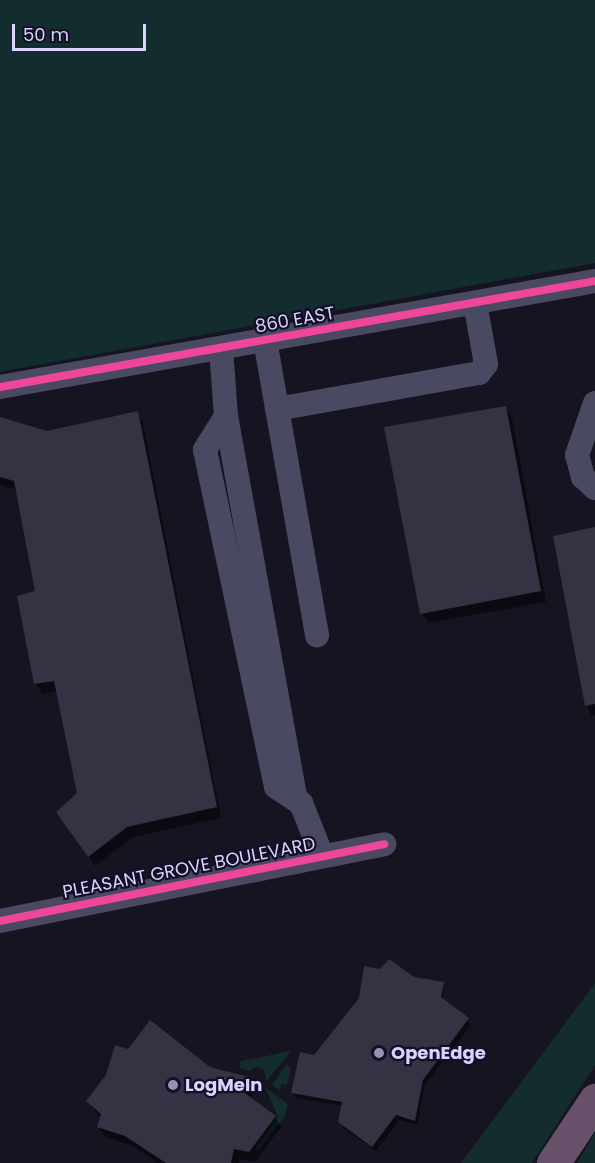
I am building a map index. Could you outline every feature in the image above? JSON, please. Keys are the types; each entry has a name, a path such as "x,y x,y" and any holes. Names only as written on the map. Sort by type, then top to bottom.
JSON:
{"highway":[{"path":"553,1163 595,1100"}],"street":[{"name":"860 EAST","path":"0,387 595,281"},
{"path":"277,409 479,373 486,364 475,303"},
{"path":"265,340 317,635"},
{"path":"221,348 226,417 206,450 276,787 296,800 322,856"},
{"path":"595,403 578,455 584,477 595,488"},
{"name":"PLEASANT GROVE BOULEVARD","path":"0,921 384,844"}],"green space":[{"path":"0,0 595,0 595,263 0,372"},
{"path":"595,983 595,1065 532,1163 461,1163"},
{"path":"291,1051 267,1081 263,1069 256,1066 250,1071 239,1068 241,1061"},
{"path":"287,1064 291,1069 287,1085 281,1084 280,1091 272,1085"},
{"path":"265,1087 288,1104 285,1116 258,1151 255,1149 278,1117"},
{"path":"595,1133 595,1163 577,1163"}],"building":[{"path":"506,406 541,591 420,614 384,427"},
{"path":"138,411 217,807 127,827 88,857 56,812 77,793 54,681 34,684 17,596 35,591 14,481 0,477 0,417 47,431"},
{"path":"595,527 595,704 585,706 553,536"},
{"name":"OpenEdge","path":"389,959 414,977 444,982 441,997 469,1018 423,1080 415,1121 396,1115 372,1147 338,1122 342,1102 291,1093 300,1052 314,1055 359,998 364,966 380,969"},
{"name":"LogMeIn","path":"150,1020 210,1067 249,1077 245,1093 276,1116 249,1152 234,1149 231,1163 166,1163 125,1136 97,1127 101,1114 86,1101 106,1075 115,1045 128,1049"}],"cycle path":[{"path":"0,387 595,281"},
{"path":"0,921 384,844"}],"place":[{"name":"OpenEdge","path":"379,1053"},
{"name":"LogMeIn","path":"173,1085"}]}
